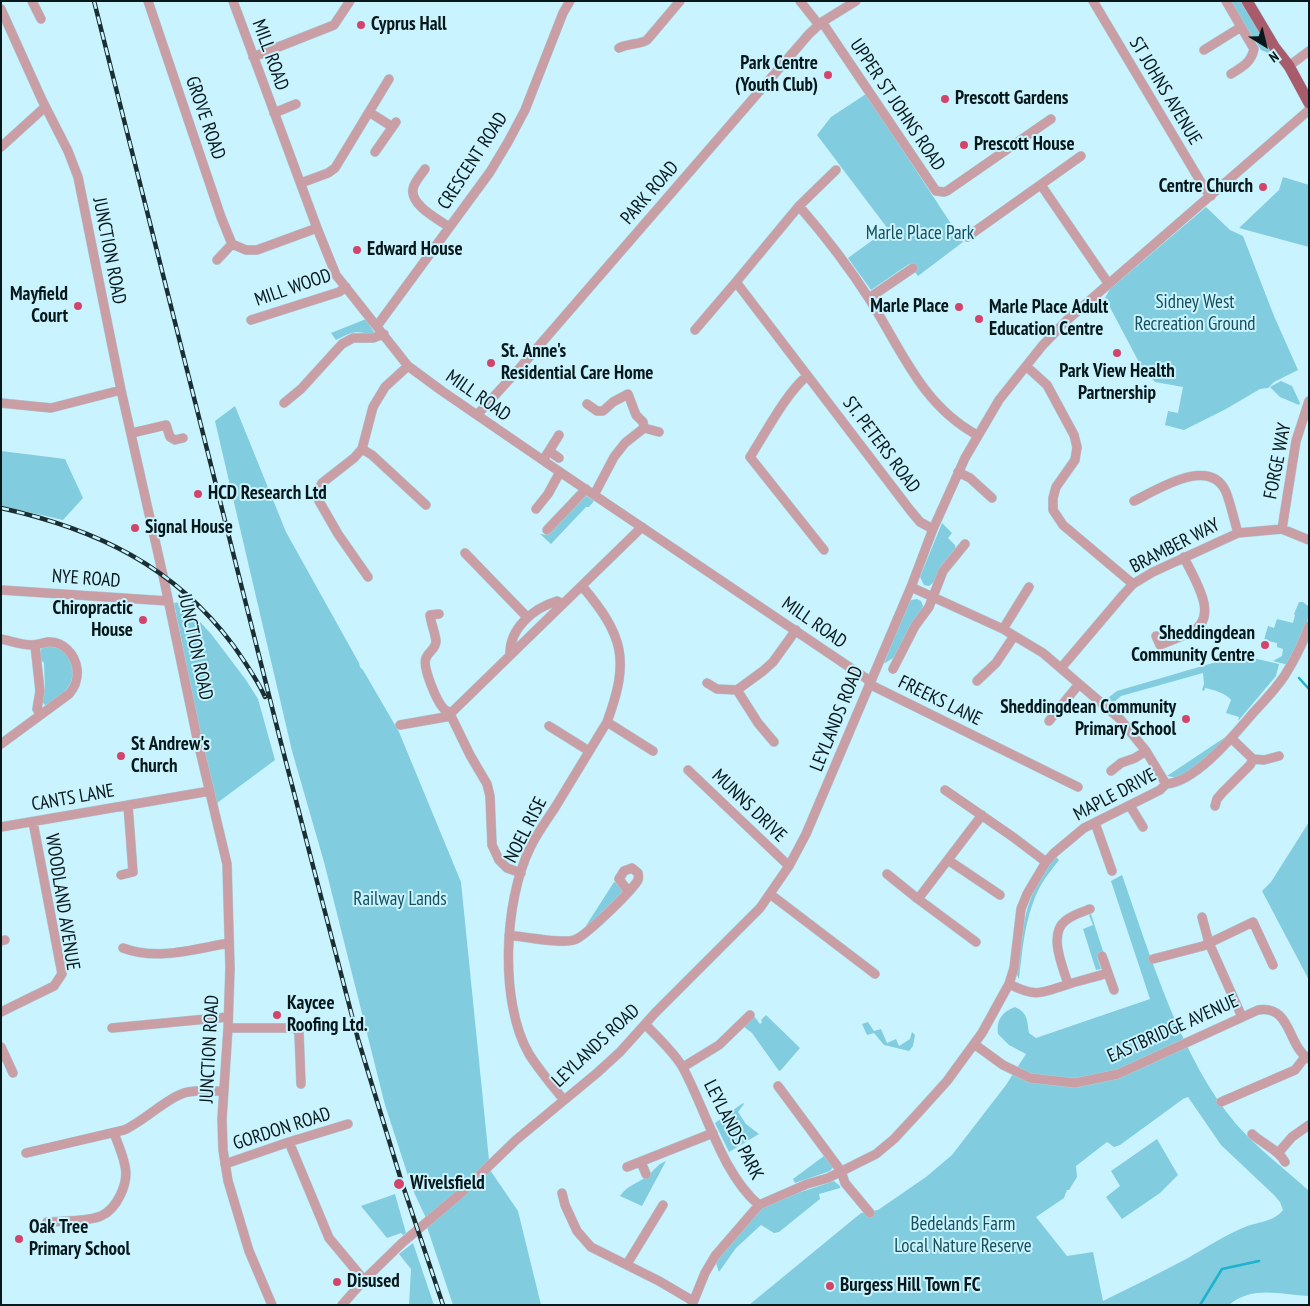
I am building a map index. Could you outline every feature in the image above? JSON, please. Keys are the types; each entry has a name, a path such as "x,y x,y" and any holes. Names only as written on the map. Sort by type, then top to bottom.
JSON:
{"main road":[{"path":"1247,1 1275,48 1289,66 1309,104"}],"street":[{"path":"32,1 41,19"},
{"name":"GROVE ROAD","path":"148,1 221,217 232,244"},
{"name":"MILL ROAD","path":"233,1 252,57 336,274 408,366 560,472 796,630 869,682"},
{"path":"252,57 334,25 350,1"},
{"name":"CRESCENT ROAD","path":"377,326 490,172 525,110 563,13 570,1"},
{"path":"619,48 629,43 642,43 647,40 680,1"},
{"path":"800,1 820,23"},
{"name":"PARK ROAD","path":"477,415 820,23 856,1"},
{"name":"ST JOHNS AVENUE","path":"1093,1 1205,189 1211,196"},
{"path":"1226,1 1254,49 1252,57 1248,62 1231,74"},
{"name":"JUNCTION ROAD","path":"1,9 45,107 66,146 78,177 121,390 132,433 184,681 227,864 229,943 228,1028 222,1127 225,1164 228,1181 249,1251 272,1305"},
{"name":"UPPER ST JOHNS ROAD","path":"820,23 936,191 948,191 1051,119"},
{"path":"1204,50 1241,27"},
{"path":"1289,66 1309,51"},
{"path":"301,183 328,173 335,168 389,80"},
{"path":"274,113 296,104"},
{"path":"1,148 45,107"},
{"name":"LEYLANDS ROAD","path":"342,1305 364,1280 402,1243 484,1173 516,1140 563,1099 597,1073 760,908 789,866 818,808 958,472 977,435 999,400 1042,346 1066,320 1309,110"},
{"path":"369,112 394,124 376,152"},
{"path":"967,237 1081,156"},
{"path":"425,169 413,188 413,196 419,206 449,227"},
{"path":"695,330 799,206 836,170"},
{"path":"1041,185 1108,283"},
{"path":"799,206 833,246 869,298 897,348 929,395 948,416 977,435"},
{"path":"217,260 232,244 246,250 257,250 317,228"},
{"path":"869,298 913,268"},
{"name":"ST. PETERS ROAD","path":"736,282 915,516 920,522 933,529"},
{"name":"MILL WOOD","path":"251,320 339,292 346,287"},
{"path":"284,403 301,389 342,344 353,338 373,338 384,334"},
{"path":"368,577 338,534 318,496 319,488 322,483 354,458 362,449 373,407 385,387 408,366"},
{"path":"1026,366 1047,385 1074,435 1077,447 1075,460 1056,487 1053,498 1053,510 1063,525 1133,584"},
{"path":"807,376 785,403 750,457 824,550"},
{"path":"1,403 50,408 121,390"},
{"path":"587,404 597,411 603,411 630,391 636,415 643,422 644,428"},
{"name":"FORGE WAY","path":"1282,529 1296,441 1309,401"},
{"path":"132,433 165,421 170,437 175,440 182,438"},
{"path":"644,428 659,432"},
{"path":"547,530 590,492 625,443 644,428"},
{"path":"543,460 559,435"},
{"path":"362,449 372,455 426,506"},
{"path":"549,451 559,458"},
{"path":"536,509 548,494 560,472"},
{"path":"958,472 970,478 992,498"},
{"path":"1134,501 1188,476 1201,475 1214,479 1226,492 1238,533"},
{"path":"400,725 451,714 642,527"},
{"name":"BRAMBER WAY","path":"1060,668 1133,584 1153,572 1238,533 1282,529 1309,540"},
{"path":"894,669 915,626 928,607 944,571 965,544"},
{"path":"465,553 526,617"},
{"path":"1156,636 1160,645 1193,630 1206,613 1206,605 1184,557"},
{"name":"NOEL RISE","path":"563,1099 528,1053 520,1032 512,999 508,968 509,935 520,872 530,848 607,722 616,699 621,673 620,649 611,625 598,604 582,586"},
{"path":"911,587 1003,629 1043,653 1120,719 1146,750 1166,784"},
{"path":"1003,629 1029,587"},
{"name":"NYE ROAD","path":"1,590 168,600"},
{"path":"510,655 513,636 526,617 547,604 557,601 563,604"},
{"path":"440,614 430,614 431,627 436,643 426,658 426,664 437,699 444,709 451,714 470,755 487,784 490,796 492,845 499,860 507,868 520,872"},
{"name":"MAPLE DRIVE","path":"692,1303 705,1273 715,1256 759,1205 807,1184 828,1178 876,1154 894,1139 946,1081 974,1044 1009,984 1014,968 1021,909 1027,894 1046,862 1077,833 1160,790 1166,784 1173,784 1181,780 1211,758 1273,691 1306,643 1309,626"},
{"path":"707,684 718,689 737,690 774,662 796,630"},
{"path":"977,681 996,663 1014,636"},
{"path":"1,639 35,645 49,642 60,645 74,656 77,674 76,685 70,694 1,744"},
{"path":"35,645 40,691 37,709 40,714"},
{"name":"FREEKS LANE","path":"869,682 1078,787"},
{"path":"1049,721 1079,684"},
{"path":"737,690 758,724 774,742"},
{"path":"607,722 653,751"},
{"path":"549,726 589,751"},
{"path":"1231,738 1253,758 1264,760 1278,756"},
{"path":"1111,771 1121,763 1135,758 1146,750"},
{"path":"1215,806 1217,799 1250,765 1253,758"},
{"name":"MUNNS DRIVE","path":"688,770 789,866"},
{"path":"946,790 1046,862"},
{"name":"CANTS LANE","path":"1,827 210,791"},
{"path":"121,875 132,872 128,805"},
{"path":"1130,806 1143,827"},
{"path":"918,899 982,815"},
{"name":"WOODLAND AVENUE","path":"1,1012 54,986 62,974 33,822"},
{"path":"1096,823 1112,871"},
{"path":"948,860 1000,895"},
{"path":"887,874 976,942"},
{"path":"509,935 572,941 586,934 628,892"},
{"path":"770,894 876,974"},
{"path":"1068,984 1057,942 1060,926 1066,920 1090,909"},
{"path":"1202,917 1209,943 1242,1017"},
{"path":"1153,959 1209,943 1253,922 1273,965"},
{"path":"123,948 133,952 152,954 192,950 229,943"},
{"path":"1102,956 1114,990"},
{"path":"1009,984 1024,991 1041,994 1108,973"},
{"name":"EASTBRIDGE AVENUE","path":"974,1044 1004,1065 1030,1078 1075,1083 1118,1074 1242,1017 1258,1010 1266,1009 1273,1011 1282,1018 1307,1058"},
{"name":"LEYLANDS PARK","path":"683,1067 719,1045 750,1015"},
{"path":"112,1029 228,1017"},
{"name":"LEYLANDS PARK","path":"646,1025 683,1067 733,1172 749,1196 759,1205"},
{"path":"228,1028 295,1028 299,1033 301,1084"},
{"path":"1,1047 13,1073"},
{"path":"1220,1102 1295,1070 1307,1058"},
{"path":"778,1086 841,1171 845,1183 870,1213"},
{"path":"26,1153 114,1133 134,1126 178,1096 188,1092 224,1091"},
{"name":"GORDON ROAD","path":"225,1164 348,1124"},
{"path":"1279,1152 1292,1137 1309,1125"},
{"path":"46,1222 100,1216 115,1204 121,1194 126,1168 114,1133"},
{"path":"627,1168 713,1133"},
{"path":"1252,1134 1268,1147 1279,1152 1285,1162"},
{"path":"289,1142 329,1238 364,1280"},
{"path":"641,1162 646,1174"},
{"path":"562,1193 561,1207 577,1231 591,1247 627,1264 692,1303"},
{"path":"627,1264 663,1205"}],"green space":[{"path":"1230,1 1242,1 1275,56 1261,50"},
{"name":"Marle Place Park","path":"866,94 963,242 918,276 909,264 871,290 848,258 888,229 817,135 831,117"},
{"path":"1283,177 1309,185 1309,247 1239,228 1279,190"},
{"name":"Sidney West Recreation Ground","path":"1206,207 1230,230 1243,236 1274,316 1298,370 1274,382 1268,388 1260,389 1184,430 1165,425 1168,411 1178,413 1183,387 1155,382 1141,366 1105,298 1110,289"},
{"path":"366,319 375,334 354,333 336,340 331,333"},
{"path":"1281,381 1292,386 1300,403 1299,405 1280,397 1270,387"},
{"name":"Railway Lands","path":"235,406 286,532 360,667 399,732 461,882 490,1170 518,1211 541,1305 453,1305 425,1216 412,1188 385,1105 324,862 292,751 215,421"},
{"path":"1,451 65,459 83,498 63,520 1,506"},
{"path":"585,495 594,501 551,544 540,534 548,535"},
{"path":"942,523 952,533 948,538 955,545 956,551 940,569 933,583 929,586 924,585 920,577"},
{"path":"917,599 921,601 923,606 921,611 895,657 884,663 907,606 911,600"},
{"path":"182,602 212,635 258,699 275,760 217,803 207,767 174,603"},
{"path":"1299,602 1303,602 1309,607 1307,625 1288,665 1273,661 1282,656 1283,649 1277,647 1277,643 1264,640 1268,626 1274,628 1277,619 1293,623 1294,614"},
{"path":"47,645 65,652 73,666 73,674 66,690 52,702 45,705 42,702 45,690 44,663 39,658 41,649"},
{"path":"1240,655 1279,664 1276,676 1238,721 1239,717 1226,713 1231,700 1229,698 1212,690 1205,688 1204,691 1202,690 1204,684 1203,673 1121,696 1113,703 1108,698 1117,691"},
{"path":"1236,730 1205,759 1178,778 1167,776"},
{"path":"1309,822 1309,980 1262,891 1271,882"},
{"path":"1056,857 1059,860 1041,885 1031,907 1019,979 1016,973 1023,926 1029,904 1038,882"},
{"name":"Bedelands Farm Local Nature Reserve","path":"1122,875 1169,1005 1183,1038 1216,1098 1244,1133 1309,1191 1309,1296 1257,1293 1238,1299 1229,1305 749,1305 861,1213 878,1210 926,1177 952,1155 1006,1085 1026,1054 1009,1045 998,1034 999,1021 1003,1014 1015,1007 1022,1012 1026,1017 1029,1033 1036,1038 1150,999 1111,881","holes":["1188,1097 1221,1145 1274,1195 1280,1202 1283,1210 1275,1217 1230,1234 1177,1264 1103,1301 1093,1252 1067,1256 1036,1217 1064,1198 1067,1190 1069,1190 1077,1177 1076,1166 1107,1142 1114,1147 1120,1145"]},
{"path":"614,882 622,887 623,891 582,932"},
{"path":"1091,914 1104,954 1097,957 1101,969 1096,970 1083,929 1093,925 1089,915"},
{"path":"766,1015 800,1048 779,1071 752,1033 743,1026 754,1016 760,1024"},
{"path":"868,1022 874,1031 881,1029 887,1043 896,1039 899,1046 910,1039 912,1032 915,1035 913,1046 909,1051 884,1045 874,1033 867,1035 862,1024"},
{"path":"743,1103 738,1112 746,1124 759,1134 729,1152 715,1123"},
{"path":"1157,1139 1178,1175 1160,1193 1122,1219 1106,1197 1120,1186 1111,1171"},
{"path":"824,1156 833,1167 830,1171 795,1183 793,1179"},
{"path":"666,1161 642,1206 620,1196 623,1192"},
{"path":"834,1181 840,1188 819,1194 820,1199 779,1232 774,1233 761,1225 736,1248 719,1272 716,1263 717,1259 761,1208 786,1197"},
{"path":"395,1194 406,1233 387,1238 361,1206"},
{"path":"413,1243 434,1305 409,1305 411,1269 399,1254"}],"waterway":[{"path":"1299,678 1309,689"},
{"path":"1200,1305 1222,1269 1259,1261"}],"railway":[{"path":"94,1 280,739 358,1039 402,1183 443,1305"},
{"path":"1,508 69,527 101,540 159,572 210,617 242,658 255,677 265,697"}],"place":[{"name":"Cyprus Hall","path":"361,25"},
{"name":"Park Centre (Youth Club)","path":"828,75"},
{"name":"Prescott Gardens","path":"945,99"},
{"name":"Prescott House","path":"964,145"},
{"name":"Centre Church","path":"1263,187"},
{"name":"Edward House","path":"357,250"},
{"name":"Mayfield Court","path":"78,306"},
{"name":"Marle Place","path":"959,307"},
{"name":"Marle Place Adult Education Centre","path":"979,319"},
{"name":"Park View Health Partnership","path":"1117,353"},
{"name":"St. Anne's Residential Care Home","path":"491,363"},
{"name":"HCD Research Ltd","path":"198,494"},
{"name":"Signal House","path":"135,528"},
{"name":"Chiropractic House","path":"143,620"},
{"name":"Sheddingdean Community Centre","path":"1265,645"},
{"name":"Sheddingdean Community Primary School","path":"1186,719"},
{"name":"St Andrew's Church","path":"121,756"},
{"name":"Kaycee Roofing Ltd.","path":"277,1015"},
{"name":"Wivelsfield","path":"399,1184"},
{"name":"Oak Tree Primary School","path":"19,1239"},
{"name":"Disused","path":"337,1282"},
{"name":"Burgess Hill Town FC","path":"830,1286"}]}
